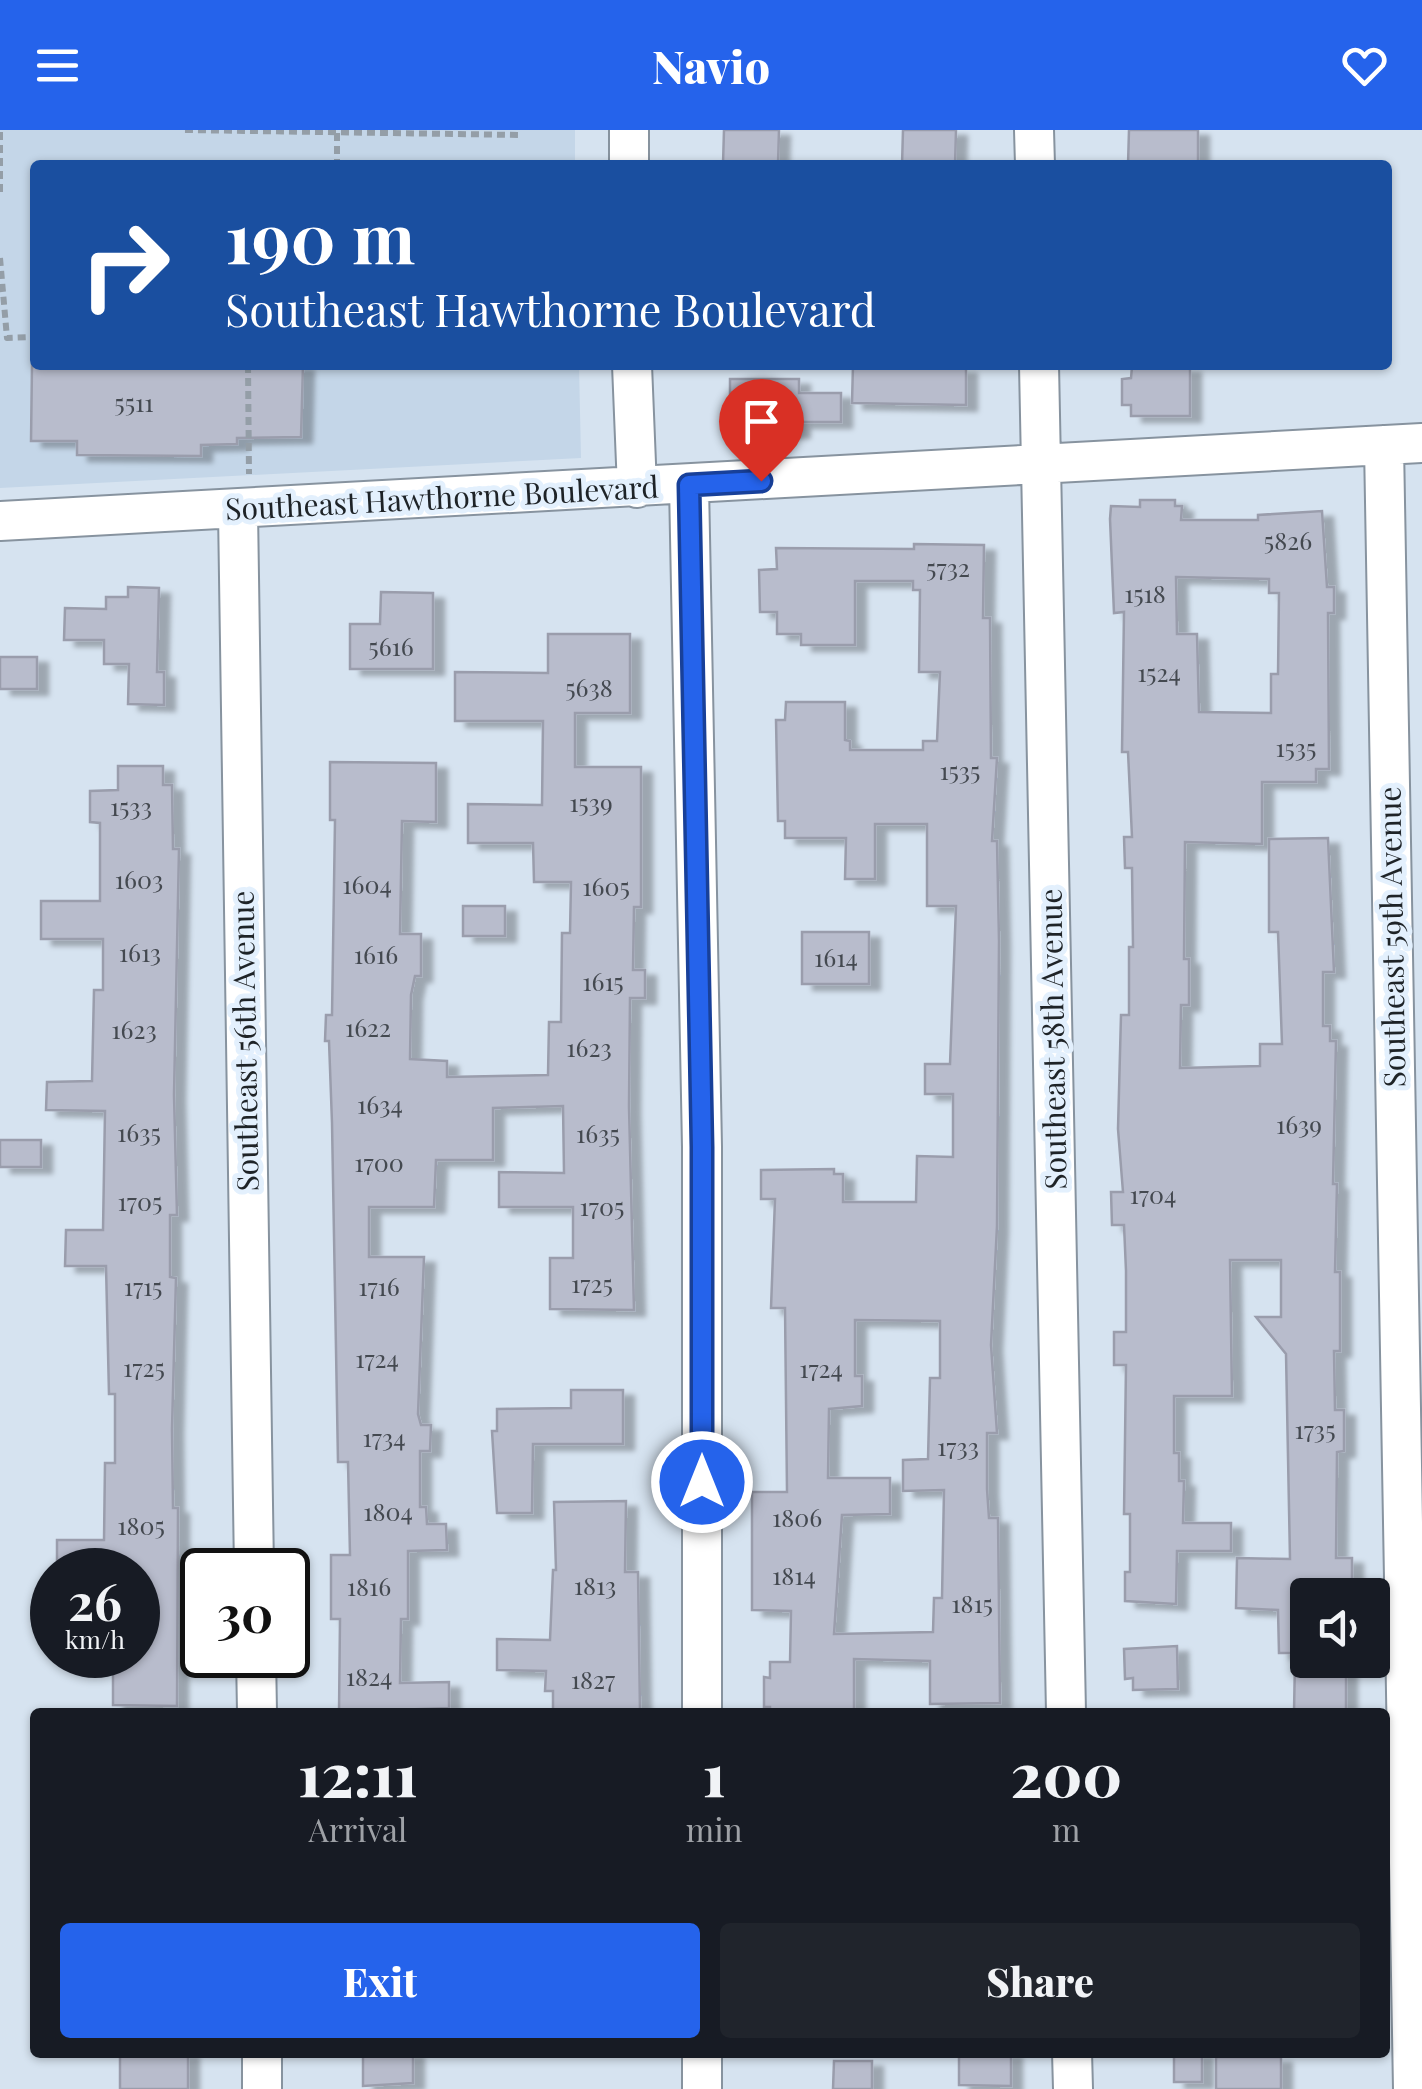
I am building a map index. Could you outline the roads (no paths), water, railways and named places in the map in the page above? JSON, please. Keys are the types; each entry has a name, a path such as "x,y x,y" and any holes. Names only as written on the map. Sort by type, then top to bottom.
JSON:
{"street":[{"path":"629,130 629,160"},
{"path":"1034,130 1035,160"},
{"path":"632,370 637,488"},
{"name":"Southeast 58th Avenue","path":"1039,370 1066,1708"},
{"name":"Southeast Hawthorne Boulevard","path":"0,521 238,511 1422,443"},
{"name":"Southeast 59th Avenue","path":"1384,445 1413,2089"},
{"path":"689,485 702,1147 702,1708"},
{"name":"Southeast 56th Avenue","path":"238,511 254,1548"},
{"path":"256,1678 257,1708"},
{"path":"262,2058 262,2089"},
{"path":"702,2058 702,2089"},
{"path":"1072,2058 1073,2089"}]}
